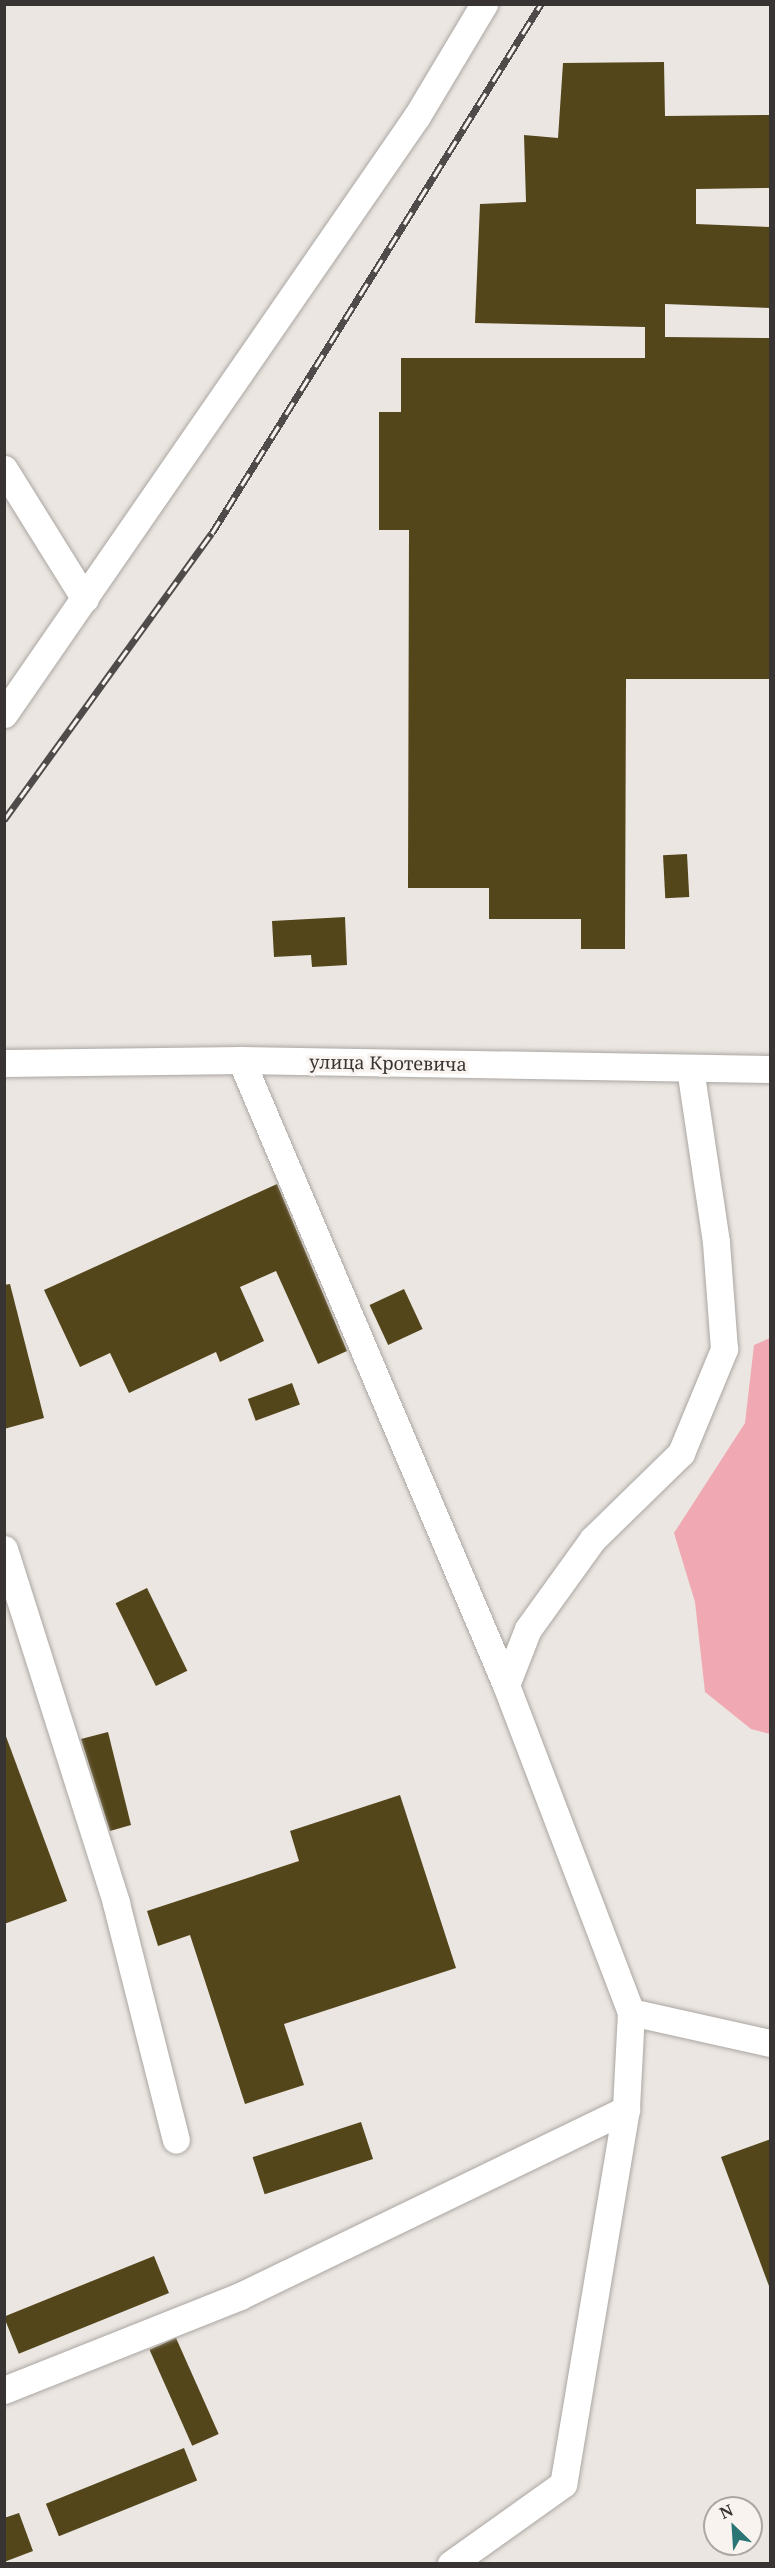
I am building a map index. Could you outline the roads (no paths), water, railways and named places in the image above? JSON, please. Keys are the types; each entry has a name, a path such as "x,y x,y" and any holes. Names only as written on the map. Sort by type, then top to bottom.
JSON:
{"street":[{"path":"4,714 417,116 484,4"},
{"path":"4,468 85,599"},
{"path":"241,1060 506,1685 631,2012 626,2109 563,2484 451,2564"},
{"name":"улица Кротевича","path":"4,1063 241,1060 771,1069"},
{"path":"506,1685 528,1629 593,1539 681,1453 724,1349 716,1242 690,1069"},
{"path":"4,1549 116,1903 176,2140"},
{"path":"631,2012 771,2043"},
{"path":"4,2390 240,2296 626,2109"}],"railway":[{"path":"4,820 212,533 541,4"}]}
